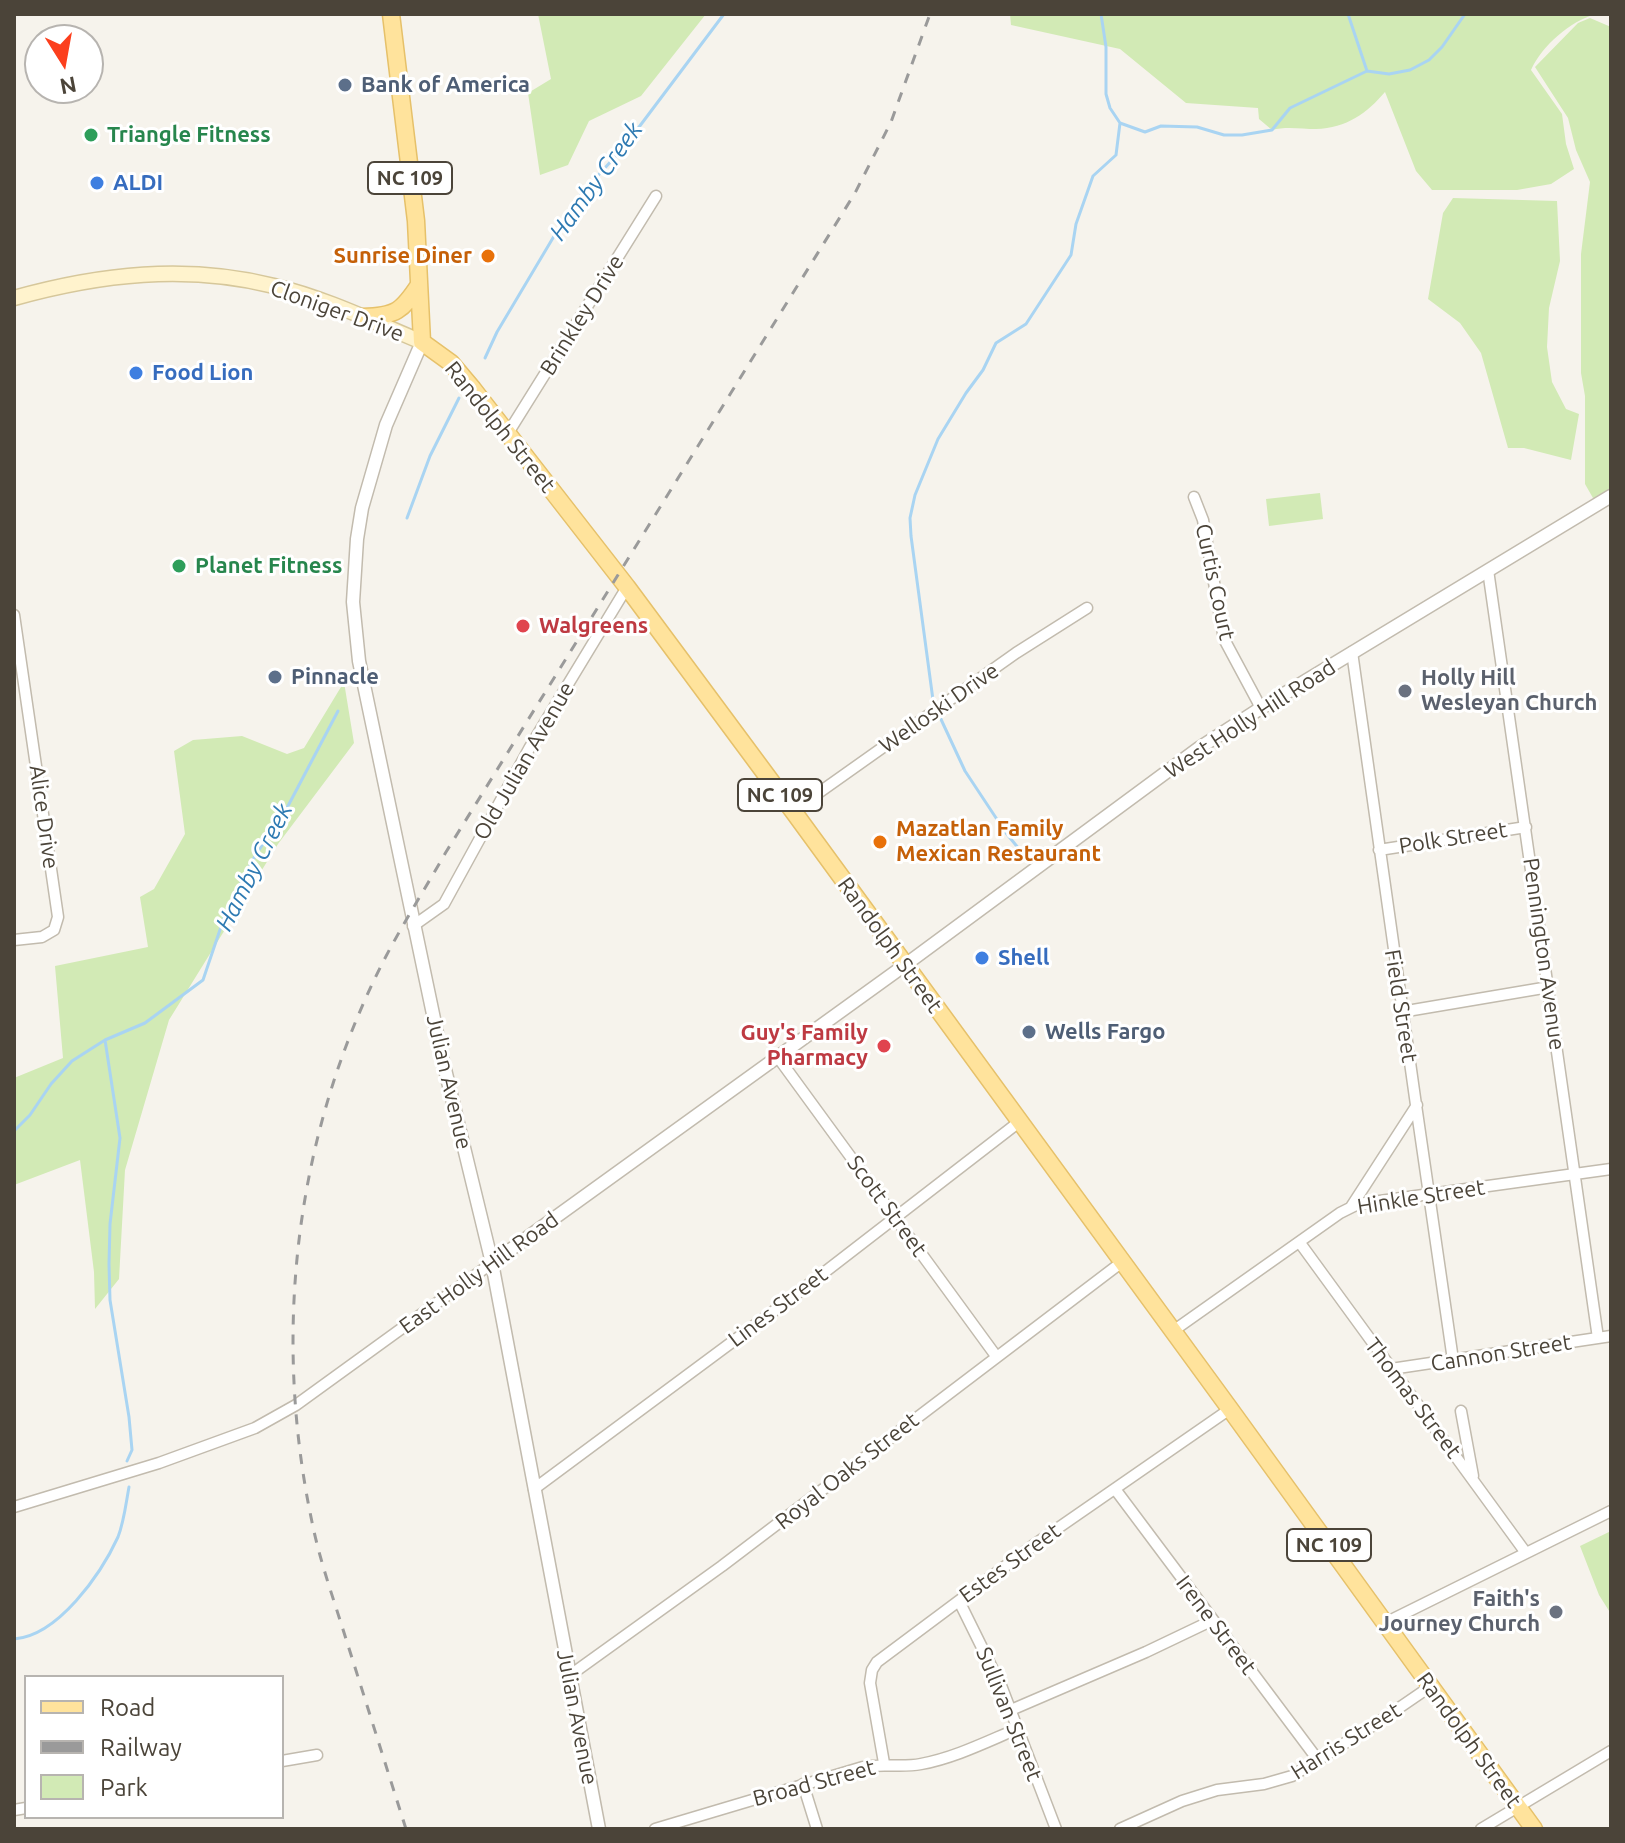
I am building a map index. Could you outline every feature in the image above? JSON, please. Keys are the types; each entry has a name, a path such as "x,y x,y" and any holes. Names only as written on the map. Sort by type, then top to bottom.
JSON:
{"main road":[{"name":"NC 109","path":"391,14 416,221 422,342"},
{"name":"Cloniger Drive","path":"14,298 105,277 139,273 207,274 274,286 363,317 422,342"},
{"path":"363,317 398,312 419,285"},
{"name":"Randolph Street","path":"422,342 451,363 627,587 1534,1829"}],"street":[{"name":"Brinkley Drive","path":"508,433 656,196"},
{"name":"Julian Avenue","path":"422,342 386,425 362,508 353,602 359,661 413,926 492,1263 599,1829"},
{"name":"West Holly Hill Road","path":"905,965 1194,752 1352,652 1611,496"},
{"name":"Curtis Court","path":"1194,497 1203,520 1224,639 1261,708"},
{"name":"Pennington Avenue","path":"1488,570 1598,1338"},
{"name":"Old Julian Avenue","path":"413,926 444,904 530,747 627,587"},
{"name":"Welloski Drive","path":"793,811 1016,653 1087,608"},
{"name":"Alice Drive","path":"14,615 58,917 54,930 42,937 14,940"},
{"name":"Field Street","path":"1352,652 1453,1360"},
{"name":"Polk Street","path":"1379,850 1526,827"},
{"name":"East Holly Hill Road","path":"14,1507 159,1463 255,1428 296,1405 905,965"},
{"path":"1401,1012 1549,987"},
{"name":"Scott Street","path":"777,1056 996,1356"},
{"path":"1351,1207 1417,1105"},
{"name":"Lines Street","path":"534,1489 1019,1122"},
{"name":"Hinkle Street","path":"1173,1331 1351,1207 1366,1202 1611,1169"},
{"name":"Thomas Street","path":"1300,1243 1526,1553"},
{"name":"Royal Oaks Street","path":"569,1676 722,1566 1122,1262"},
{"name":"Cannon Street","path":"1391,1369 1611,1336"},
{"name":"Estes Street","path":"884,1763 870,1683 872,1670 887,1652 1230,1409"},
{"path":"1461,1411 1473,1478"},
{"name":"Irene Street","path":"1115,1489 1318,1760"},
{"path":"1385,1623 1611,1511"},
{"name":"Sullivan Street","path":"959,1601 1011,1710 1056,1829"},
{"path":"1011,1710 1213,1620"},
{"name":"Harris Street","path":"1120,1829 1193,1797 1283,1780 1431,1686"},
{"name":"Broad Street","path":"655,1829 884,1763 904,1765 934,1761 1017,1729"},
{"path":"1481,1829 1611,1751"},
{"path":"284,1761 317,1755"},
{"path":"803,1784 817,1829"}],"green space":[{"path":"538,14 706,14 641,96 589,121 568,165 540,175 528,93 551,79"},
{"path":"1010,14 1596,14 1576,22 1558,36 1542,52 1531,70 1562,114 1566,144 1574,169 1551,184 1517,190 1432,190 1416,171 1385,92 1363,113 1337,126 1272,130 1259,119 1258,108 1186,103 1120,49 1011,25"},
{"path":"1590,18 1611,27 1611,496 1597,505 1585,484 1585,396 1581,373 1581,254 1590,182 1576,150 1568,118 1535,67 1578,23"},
{"path":"1453,198 1557,201 1560,261 1549,308 1547,347 1552,382 1566,409 1579,414 1571,460 1524,448 1508,448 1481,353 1460,323 1428,299 1443,213"},
{"path":"1320,493 1323,519 1269,526 1266,499"},
{"path":"344,682 354,743 278,844 169,1020 125,1170 119,1279 95,1309 94,1272 80,1160 14,1185 14,1078 63,1058 55,966 148,947 140,897 154,889 185,834 174,751 193,740 242,736 287,754 304,748"},
{"path":"1611,1531 1611,1614 1599,1595 1580,1546"}],"waterway":[{"name":"Hamby Creek","path":"485,358 497,332 566,216 582,193 624,147 724,14"},
{"name":"Hamby Creek","path":"1101,14 1106,47 1106,94 1110,108 1120,123 1145,132 1161,126 1197,127 1224,135 1272,130 1290,108 1367,71 1389,74 1410,70 1429,60 1442,47 1465,14"},
{"path":"1348,14 1367,71"},
{"path":"933,700 911,536 910,518 915,495 938,439 983,370 996,343 1026,324 1071,255 1076,224 1093,176 1116,155 1120,123"},
{"name":"Hamby Creek","path":"407,518 430,456 459,398"},
{"name":"Hamby Creek","path":"14,1131 72,1061 105,1040 145,1023 203,980 226,912 255,856 288,806 338,711"},
{"path":"939,715 965,771 1024,855"},
{"path":"105,1040 120,1138 110,1224 109,1264 110,1300 129,1417 132,1450 127,1461"},
{"path":"14,1639 46,1627 62,1615 89,1585 118,1537 129,1487"}],"railway":[{"path":"406,1829 319,1552 300,1451 294,1379 294,1307 300,1236 311,1165 329,1096 353,1028 383,962 446,852 855,193 891,122 930,14"}],"place":[{"name":"Bank of America","path":"345,85"},
{"name":"Triangle Fitness","path":"91,135"},
{"name":"ALDI","path":"97,183"},
{"name":"Sunrise Diner","path":"488,256"},
{"name":"Food Lion","path":"136,373"},
{"name":"Planet Fitness","path":"179,566"},
{"name":"Walgreens","path":"523,626"},
{"name":"Pinnacle","path":"275,677"},
{"name":"Holly Hill Wesleyan Church","path":"1405,691"},
{"name":"Mazatlan Family Mexican Restaurant","path":"880,842"},
{"name":"Shell","path":"982,958"},
{"name":"Wells Fargo","path":"1029,1032"},
{"name":"Guy's Family Pharmacy","path":"884,1046"},
{"name":"Faith's Journey Church","path":"1556,1612"}]}
